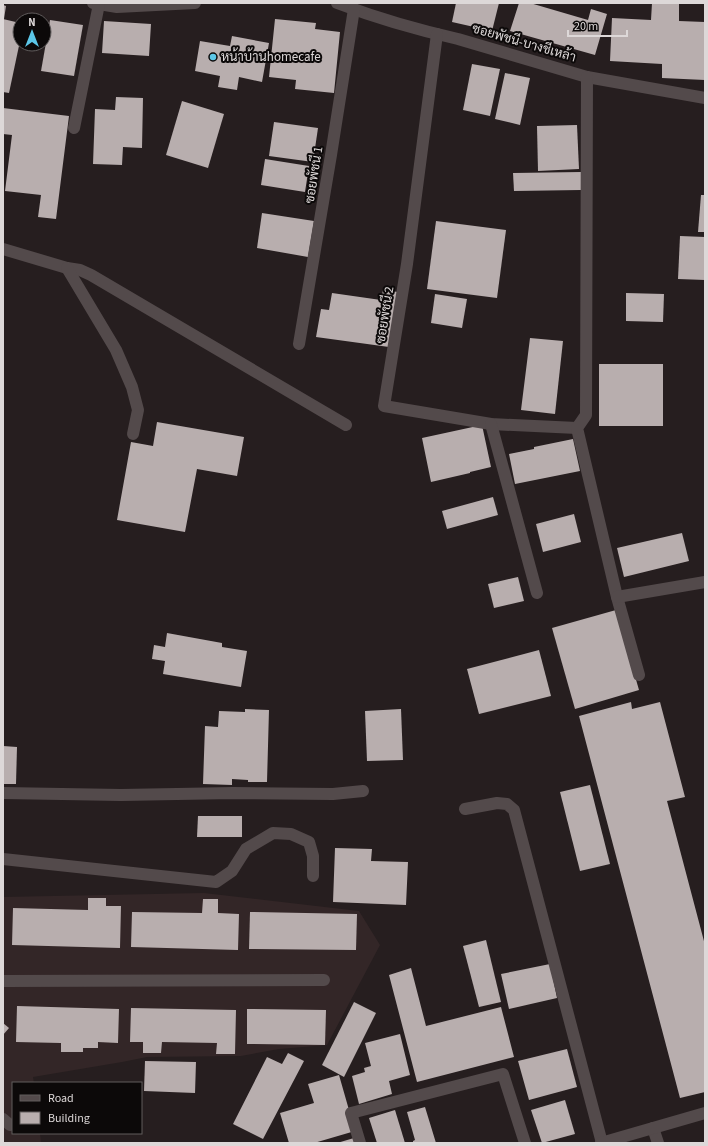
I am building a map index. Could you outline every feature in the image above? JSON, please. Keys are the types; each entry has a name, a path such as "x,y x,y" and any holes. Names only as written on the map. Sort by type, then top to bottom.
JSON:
{"street":[{"path":"74,128 95,4 117,5 195,3"},
{"name":"ซอยพัชนี-บางชีเหล้า","path":"338,3 437,34 587,77 705,98"},
{"name":"ซอยพัชนี 1","path":"299,344 354,9"},
{"name":"ซอยพัชนี 2","path":"437,34 407,264 384,406 491,424 577,428"},
{"path":"587,77 586,415 577,428 617,597 639,675"},
{"path":"3,249 67,268 80,270 91,275 346,425"},
{"path":"67,268 116,350 132,387 138,410 133,434"},
{"path":"491,424 537,593"},
{"path":"617,597 705,582"},
{"path":"3,793 121,795 233,793 333,794 363,791"},
{"path":"465,809 497,803 507,804 514,810 602,1143 705,1113"},
{"path":"3,859 216,882 232,871 246,848 273,833 291,834 309,842 313,856 313,876"},
{"path":"3,981 324,980"},
{"path":"360,1143 351,1113 503,1074 525,1143"},
{"path":"653,1128 658,1143"}],"shaded area":[{"path":"204,893 359,911 380,945 327,1045 279,1049 241,1056 147,1057 33,1077 34,1082 12,1082 12,1134 40,1134 41,1143 3,1143 3,897"}],"building":[{"path":"456,3 499,3 492,31 452,22"},
{"path":"519,3 530,3 588,20 591,9 607,14 595,55 510,31"},
{"path":"652,3 679,3 679,21 705,22 705,80 662,78 662,64 610,61 612,18 651,20"},
{"path":"3,5 6,6 4,19 3,19"},
{"path":"3,19 12,21 12,52 18,52 9,93 3,92"},
{"path":"275,19 316,23 315,29 340,32 334,93 295,89 296,80 269,77"},
{"path":"52,20 83,25 74,76 41,71 44,52 52,52"},
{"path":"104,21 151,24 149,56 102,53"},
{"path":"232,36 269,43 262,82 239,77 237,90 218,87 220,76 195,71 200,41 230,46"},
{"path":"472,64 500,69 490,116 463,110"},
{"path":"505,73 530,78 520,125 495,119"},
{"path":"116,97 143,98 142,148 123,147 122,165 93,164 95,109 115,110"},
{"path":"182,101 224,114 208,168 166,155"},
{"path":"3,108 69,116 56,219 38,217 41,195 5,191 12,135 3,134"},
{"path":"274,122 318,128 313,162 269,156"},
{"path":"577,125 579,169 538,171 537,126"},
{"path":"265,159 309,166 305,192 261,185"},
{"path":"581,172 581,190 514,191 513,173"},
{"path":"701,195 705,195 705,232 698,232"},
{"path":"262,213 314,221 308,257 257,248"},
{"path":"436,221 506,230 497,298 427,289"},
{"path":"680,236 705,237 705,280 678,279"},
{"path":"383,290 398,292 389,347 316,337 321,309 329,310 332,293 381,300"},
{"path":"626,293 664,294 663,322 626,321"},
{"path":"435,294 467,299 462,328 431,323"},
{"path":"530,338 563,341 555,414 521,410"},
{"path":"599,364 663,364 663,426 599,426"},
{"path":"157,422 244,437 237,476 197,469 185,532 117,520 131,442 153,446"},
{"path":"482,425 491,467 431,482 422,438"},
{"path":"573,439 580,471 515,484 509,454"},
{"path":"493,497 498,515 447,529 442,511"},
{"path":"574,514 581,542 543,552 536,524"},
{"path":"682,533 689,561 624,577 617,548"},
{"path":"518,577 524,601 494,608 488,584"},
{"path":"616,610 639,690 575,709 552,628"},
{"path":"167,633 222,643 222,647 247,651 241,687 163,674 165,661 152,659 154,645 165,647"},
{"path":"539,650 551,696 479,714 467,669"},
{"path":"631,702 632,709 660,702 685,797 667,801 705,945 705,1092 680,1098 579,716"},
{"path":"245,709 269,710 267,782 248,782 248,780 232,779 232,785 203,784 205,726 218,727 219,711 245,712"},
{"path":"401,709 403,760 367,761 365,711"},
{"path":"3,746 17,747 16,784 3,784"},
{"path":"590,785 610,864 580,871 560,792"},
{"path":"198,816 242,816 242,837 197,837"},
{"path":"335,848 372,849 371,861 408,862 406,905 333,902"},
{"path":"88,898 106,898 106,906 121,906 120,948 12,945 13,908 88,910"},
{"path":"203,899 218,899 218,913 239,914 238,950 131,947 132,912 202,913"},
{"path":"250,912 357,914 356,950 249,949"},
{"path":"486,940 501,1002 479,1007 463,946"},
{"path":"550,964 557,998 509,1009 501,974"},
{"path":"411,968 426,1026 501,1007 514,1057 417,1082 389,975"},
{"path":"354,1002 376,1013 344,1077 322,1065"},
{"path":"17,1006 119,1009 118,1043 98,1042 98,1048 83,1048 83,1052 61,1052 61,1043 16,1042"},
{"path":"131,1008 236,1010 235,1054 216,1054 217,1043 162,1042 161,1053 143,1053 143,1042 130,1042"},
{"path":"247,1009 326,1010 325,1045 247,1044"},
{"path":"3,1023 9,1028 3,1035"},
{"path":"400,1034 410,1075 389,1081 392,1094 359,1104 352,1076 365,1072 364,1068 371,1066 365,1043"},
{"path":"567,1049 577,1087 529,1100 518,1061"},
{"path":"288,1053 304,1061 263,1139 233,1124 267,1057 282,1064"},
{"path":"145,1061 196,1062 195,1093 144,1091"},
{"path":"339,1075 355,1131 314,1143 289,1143 280,1113 314,1103 308,1084"},
{"path":"565,1100 575,1134 542,1143 531,1110"},
{"path":"425,1107 436,1143 413,1143 415,1140 407,1112"},
{"path":"395,1110 405,1143 377,1143 369,1118"},
{"path":"354,1138 355,1143 337,1143"}],"place":[{"name":"หน้าบ้านhomecafe","path":"213,57"}]}
